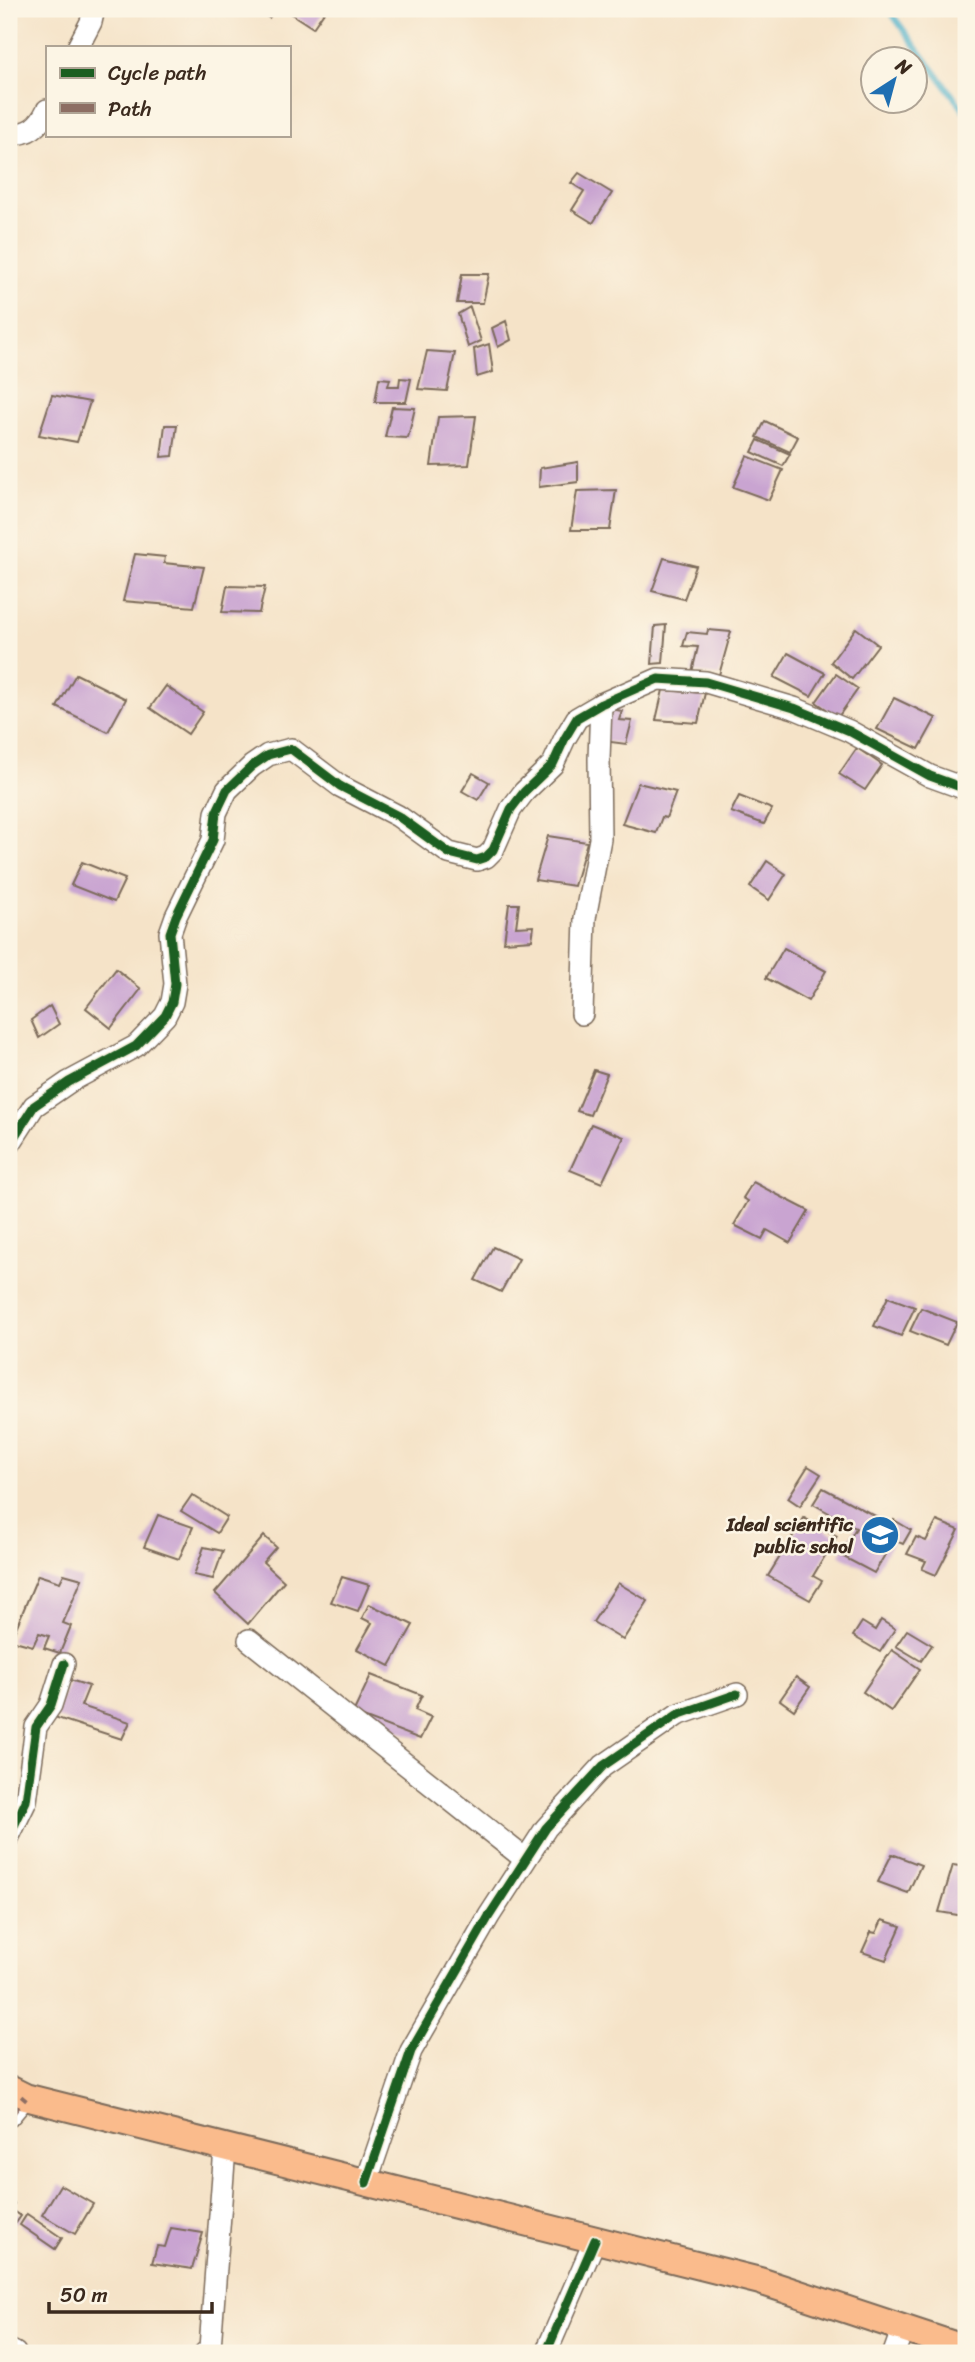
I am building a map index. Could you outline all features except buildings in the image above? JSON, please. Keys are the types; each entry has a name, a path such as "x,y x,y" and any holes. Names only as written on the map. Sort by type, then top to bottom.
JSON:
{"main road":[{"path":"14,2101 226,2148 760,2281 966,2349"}],"street":[{"path":"79,46 91,22 94,9"},
{"path":"9,134 22,135 32,130 46,111"},
{"path":"9,1146 34,1106 69,1082 135,1046 164,1016 172,1002 175,984 170,933 213,840 216,813 227,790 252,765 268,755 291,749 340,786 398,816 449,853 477,860 486,857 493,850 511,809 553,764 577,718 601,704 658,680 706,682 806,713 860,737 930,776 966,789"},
{"path":"582,1014 585,918 600,839 601,704"},
{"path":"249,1640 526,1859"},
{"path":"9,1836 26,1801 36,1727 51,1705 64,1664"},
{"path":"366,2183 411,2051 489,1916 546,1828 603,1766 677,1715 737,1694"},
{"path":"205,2353 209,2348 226,2148"},
{"path":"546,2353 595,2240"},
{"path":"894,2353 903,2328"},
{"path":"9,2350 15,2353"}],"waterway":[{"path":"888,9 966,113"}],"marked path":[{"path":"9,2116 25,2097"},
{"path":"9,2350 15,2353"}],"cycle path":[{"path":"9,1145 34,1106 69,1082 136,1046 165,1016 172,1002 175,984 170,933 213,840 216,813 227,790 268,755 291,749 340,786 398,816 449,853 477,860 486,857 493,850 511,809 553,764 577,718 601,704 658,679 706,682 794,708 849,731 930,776 966,789"},
{"path":"9,1836 26,1801 36,1727 51,1705 64,1664"},
{"path":"366,2183 411,2051 489,1916 546,1828 603,1766 677,1715 737,1694"},
{"path":"546,2353 595,2240"}],"place":[{"name":"Ideal scientific public schol","path":"880,1535"}]}
